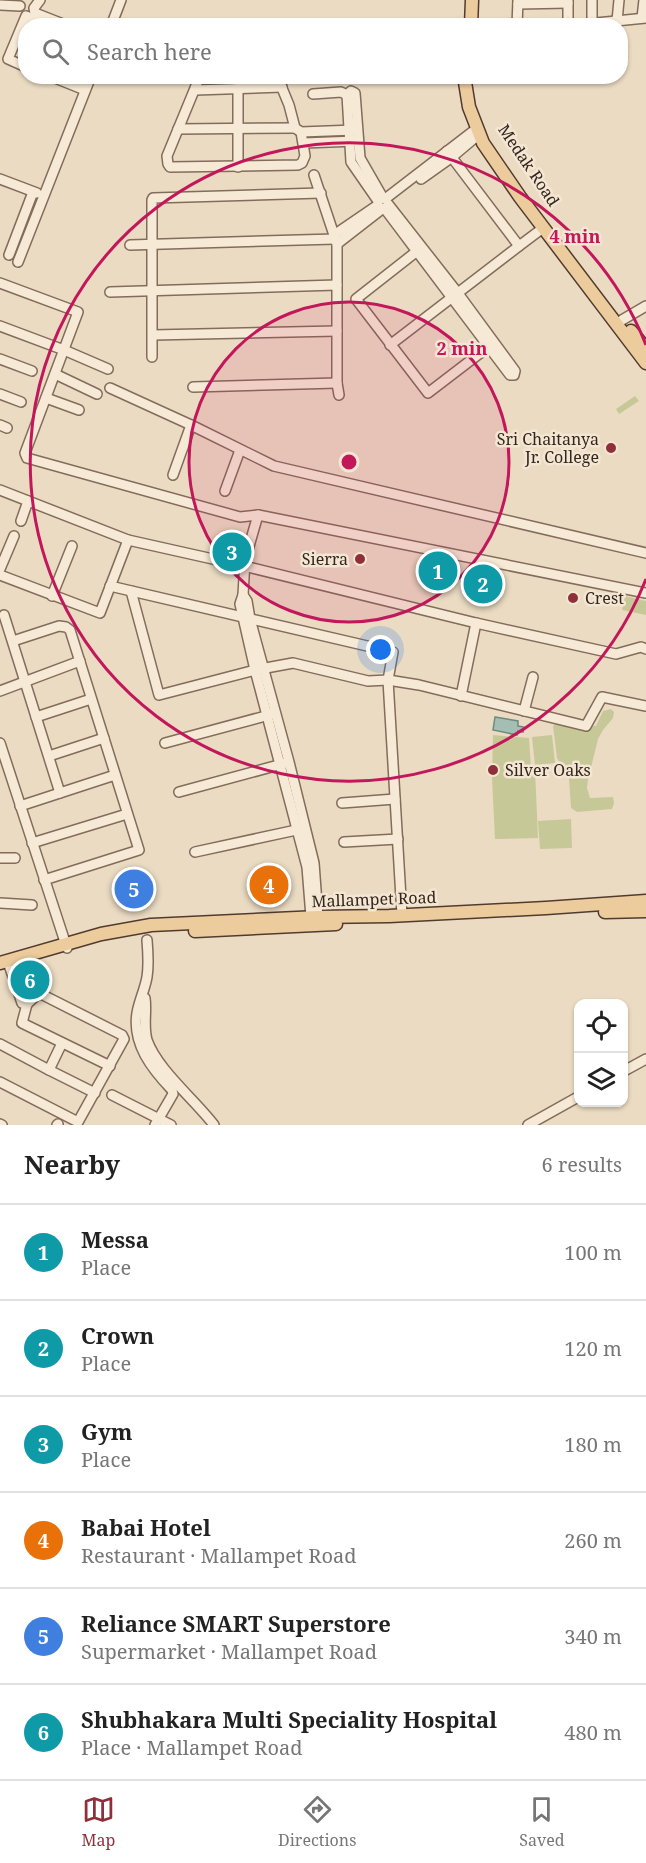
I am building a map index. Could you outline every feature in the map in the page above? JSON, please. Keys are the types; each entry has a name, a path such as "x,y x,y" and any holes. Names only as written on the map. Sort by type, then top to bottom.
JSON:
{"main road":[{"path":"464,0 464,18"},
{"path":"471,0 471,18"},
{"name":"Medak Road","path":"465,84 469,107 477,132 493,159 646,363"},
{"name":"Medak Road","path":"473,84 476,105 489,140 525,192 646,349"},
{"name":"Mallampet Road","path":"3,965 101,934 151,925 554,908 646,901"},
{"name":"Mallampet Road","path":"66,946 151,932 646,911"}],"street":[{"path":"40,0 34,8 35,13 48,18"},
{"path":"114,18 121,0"},
{"path":"592,0 592,18"},
{"path":"617,18 619,0"},
{"path":"628,20 644,18 644,0"},
{"path":"517,18 518,2 568,2 567,18"},
{"path":"0,5 20,6"},
{"path":"18,36 9,59 18,63"},
{"path":"79,84 86,90"},
{"path":"33,192 4,253 19,260 88,84"},
{"path":"197,84 167,156 170,167 298,165 304,160 304,142 281,84"},
{"path":"195,90 282,87"},
{"path":"238,88 238,167"},
{"path":"313,94 341,92 348,94 351,91 356,93 354,142 383,203 420,249 491,345 428,393 356,299 420,249"},
{"path":"178,129 354,130"},
{"path":"130,245 336,239 477,132"},
{"path":"304,142 354,142"},
{"path":"449,154 519,246"},
{"path":"314,175 336,239 339,395"},
{"path":"0,179 44,196"},
{"path":"152,357 151,202 153,198 321,193"},
{"path":"390,345 543,228"},
{"path":"0,283 78,312 25,453 27,458 240,517 258,515 646,593"},
{"path":"110,292 337,285"},
{"path":"622,320 646,306"},
{"path":"0,326 108,369"},
{"path":"153,335 337,331"},
{"path":"0,359 32,370"},
{"path":"55,375 97,394"},
{"path":"193,387 338,383"},
{"path":"110,388 274,466 646,553"},
{"path":"0,394 21,402"},
{"path":"46,398 79,410"},
{"path":"173,475 191,425"},
{"path":"225,491 240,450"},
{"path":"0,490 128,540 616,654 641,647 646,648"},
{"path":"21,521 28,501"},
{"path":"258,515 244,566 243,595 240,604 247,618 301,829 314,917"},
{"path":"0,569 14,536"},
{"path":"0,575 100,613 128,540"},
{"path":"52,596 72,546"},
{"path":"110,586 393,652 388,680 402,915"},
{"path":"131,591 159,695 260,669 293,663 368,681 388,680 419,685 586,726 602,697 646,706"},
{"path":"4,615 60,793"},
{"path":"462,696 476,623"},
{"path":"13,641 59,626 70,630 139,850 44,880"},
{"path":"0,691 80,661"},
{"path":"524,711 533,677"},
{"path":"36,717 92,699"},
{"path":"165,743 272,714"},
{"path":"49,756 104,738"},
{"path":"0,742 5,776 20,806 66,946"},
{"path":"179,792 285,763"},
{"path":"20,806 115,775"},
{"path":"342,803 395,799"},
{"path":"32,843 127,814"},
{"path":"195,852 301,829"},
{"path":"344,842 398,839"},
{"path":"0,858 15,858"},
{"path":"0,903 32,905"},
{"path":"147,940 147,976 137,1012 137,1029 140,1044 154,1070 173,1094 157,1122"},
{"path":"3,965 21,1000 27,1004"},
{"path":"0,1082 78,1122 110,1066 124,1039 122,1035 39,993 27,1004 22,1023 110,1066"},
{"path":"143,993 146,1002 145,1029 148,1042 163,1066 214,1125"},
{"path":"49,1070 62,1043"},
{"path":"0,1044 95,1093"},
{"path":"628,1069 646,1059"},
{"path":"112,1095 157,1122 171,1125"},
{"path":"528,1125 538,1122 574,1100"}],"green space":[{"path":"635,396 639,401 619,414 616,409"},
{"path":"625,596 646,601 646,615 622,610"},
{"path":"611,709 614,712 613,718 598,739 587,788 590,798 613,797 614,803 612,809 577,812 571,808 569,778 557,758 553,726 558,722 596,726 603,711"},
{"path":"493,735 529,738 531,768 535,769 538,838 495,839 492,778"},
{"path":"552,735 555,763 535,765 532,737"},
{"path":"571,819 572,848 540,849 538,821"}],"shaded area":[{"path":"495,717 518,721 518,726 524,727 523,732 518,731 517,735 493,730"}],"place":[{"name":"Sri Chaitanya Jr. College","path":"611,448"},
{"name":"Gym","path":"232,552"},
{"name":"Sierra","path":"360,559"},
{"name":"Messa","path":"438,571"},
{"name":"Crown","path":"483,584"},
{"name":"Crest","path":"573,598"},
{"name":"Silver Oaks","path":"493,770"},
{"name":"Babai Hotel","path":"269,885"},
{"name":"Reliance SMART Superstore","path":"134,889"},
{"name":"Shubhakara Multi Speciality Hospital","path":"30,980"}]}
